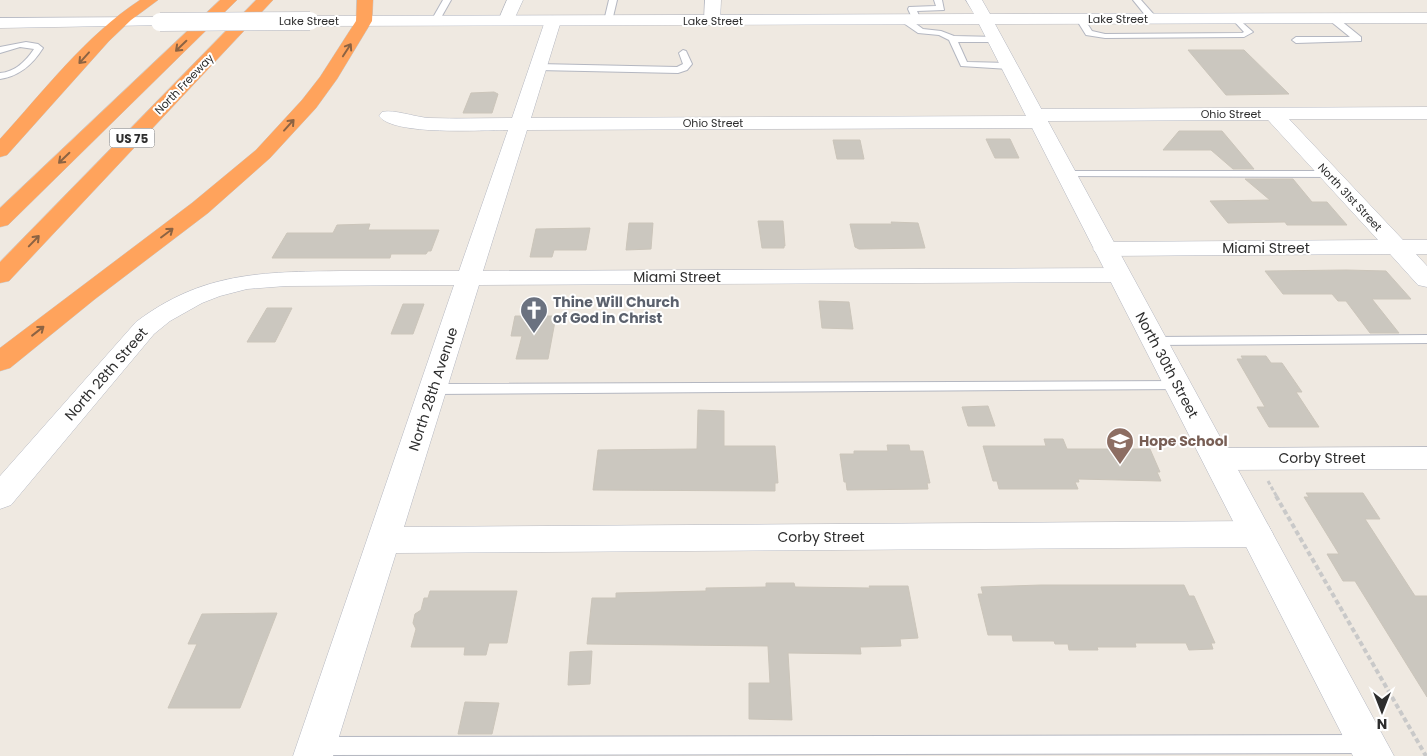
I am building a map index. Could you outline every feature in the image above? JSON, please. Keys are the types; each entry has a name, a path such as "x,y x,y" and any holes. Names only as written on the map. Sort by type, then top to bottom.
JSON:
{"highway":[{"path":"0,151 118,22 150,0"},
{"name":"US 75","path":"0,220 229,0"},
{"name":"North Freeway","path":"0,276 265,0"},
{"path":"0,362 78,299 200,208 263,154 318,92 364,11"}],"street":[{"path":"506,21 515,0"},
{"path":"712,0 712,21"},
{"name":"North 30th Street","path":"974,0 1371,750"},
{"name":"Lake Street","path":"0,23 310,21 364,11 435,21 1427,18"},
{"name":"North 28th Avenue","path":"314,751 553,21"},
{"name":"Ohio Street","path":"389,116 407,122 429,124 519,124 1427,113"},
{"name":"North 31st Street","path":"1274,114 1427,280"},
{"name":"Miami Street","path":"1105,249 1427,247"},
{"name":"Miami Street","path":"235,283 274,279 1119,275"},
{"name":"North 28th Street","path":"0,497 145,328 164,313 193,297 235,283"},
{"name":"Corby Street","path":"1217,459 1427,458"},
{"name":"Corby Street","path":"384,540 1257,534"}],"lane":[{"path":"435,21 447,0"},
{"path":"608,21 613,0"},
{"path":"938,0 941,8 912,9 911,20 921,31 940,33 954,39 994,39"},
{"path":"1137,0 1153,19"},
{"path":"1296,40 1358,39 1332,18"},
{"path":"1080,19 1089,33 1105,36 1244,35 1249,32 1236,19"},
{"path":"954,39 964,64 1009,66"},
{"path":"0,50 33,44 40,48 30,60 8,76 0,76"},
{"path":"538,68 678,70 688,64 683,54"},
{"path":"1066,174 1330,174"},
{"path":"1154,341 1427,339"},
{"path":"433,389 1178,386"},
{"path":"314,751 1371,750"}],"path":[{"path":"1255,459 1426,756"}],"building":[{"path":"1188,50 1244,50 1289,94 1226,95"},
{"path":"494,92 498,94 492,113 463,113 471,93"},
{"path":"1179,131 1222,131 1254,169 1233,169 1211,150 1163,150"},
{"path":"986,139 1010,139 1019,158 995,158"},
{"path":"833,140 860,140 864,159 837,159"},
{"path":"1245,179 1293,179 1312,202 1327,202 1347,225 1287,225 1285,222 1228,223 1210,201 1270,200"},
{"path":"758,221 783,221 784,248 762,248"},
{"path":"891,222 918,223 925,248 859,249 855,247 850,224 892,224"},
{"path":"629,223 653,223 651,249 626,250"},
{"path":"370,224 368,230 439,230 431,251 428,251 426,254 391,254 390,258 272,258 287,233 333,233 337,225"},
{"path":"590,228 586,250 554,250 552,257 530,257 536,229"},
{"path":"1265,271 1386,271 1411,299 1372,299 1399,333 1370,333 1346,301 1338,301 1332,294 1283,294"},
{"path":"819,301 849,302 853,329 822,328"},
{"path":"403,304 424,304 413,334 391,334"},
{"path":"267,308 292,308 275,342 247,342"},
{"path":"515,316 556,316 548,359 516,359 522,336 511,336"},
{"path":"1241,356 1266,356 1271,363 1282,363 1302,392 1296,392 1319,427 1269,427 1257,407 1265,407 1237,359 1243,359"},
{"path":"988,406 995,426 968,426 962,407"},
{"path":"698,410 724,411 724,446 775,446 778,483 775,483 775,491 593,490 598,450 697,449"},
{"path":"1044,439 1063,439 1067,449 1150,449 1160,472 1157,472 1161,481 1078,479 1079,482 1075,482 1078,489 999,489 997,481 993,481 983,446 1046,446"},
{"path":"887,445 909,445 910,451 923,451 930,483 927,483 928,489 847,490 840,454 854,454 854,451 888,451"},
{"path":"1306,493 1363,493 1380,519 1365,519 1415,596 1427,596 1427,697 1355,581 1343,581 1327,554 1339,554 1304,497 1309,497"},
{"path":"766,583 794,583 795,587 870,588 869,586 908,586 918,638 900,639 901,646 860,647 861,654 788,653 792,720 749,719 749,683 770,683 768,646 587,644 592,598 616,598 616,593 706,591 706,588 766,587"},
{"path":"1184,585 1189,596 1194,596 1215,643 1211,643 1213,649 1189,650 1186,643 1135,643 1136,647 1097,647 1098,650 1069,650 1068,644 1055,644 1054,641 1013,641 1012,635 988,635 978,594 983,594 981,587"},
{"path":"430,591 517,591 507,643 489,643 486,655 464,655 465,647 411,647 416,629 413,623 415,614 421,610 424,598 428,598"},
{"path":"277,613 240,708 168,708 197,644 188,644 202,614"},
{"path":"592,651 590,684 568,685 570,652"},
{"path":"465,702 499,703 492,734 458,734"}],"place":[{"name":"Thine Will Church of God in Christ","path":"534,334"},
{"name":"Hope School","path":"1120,465"}]}
